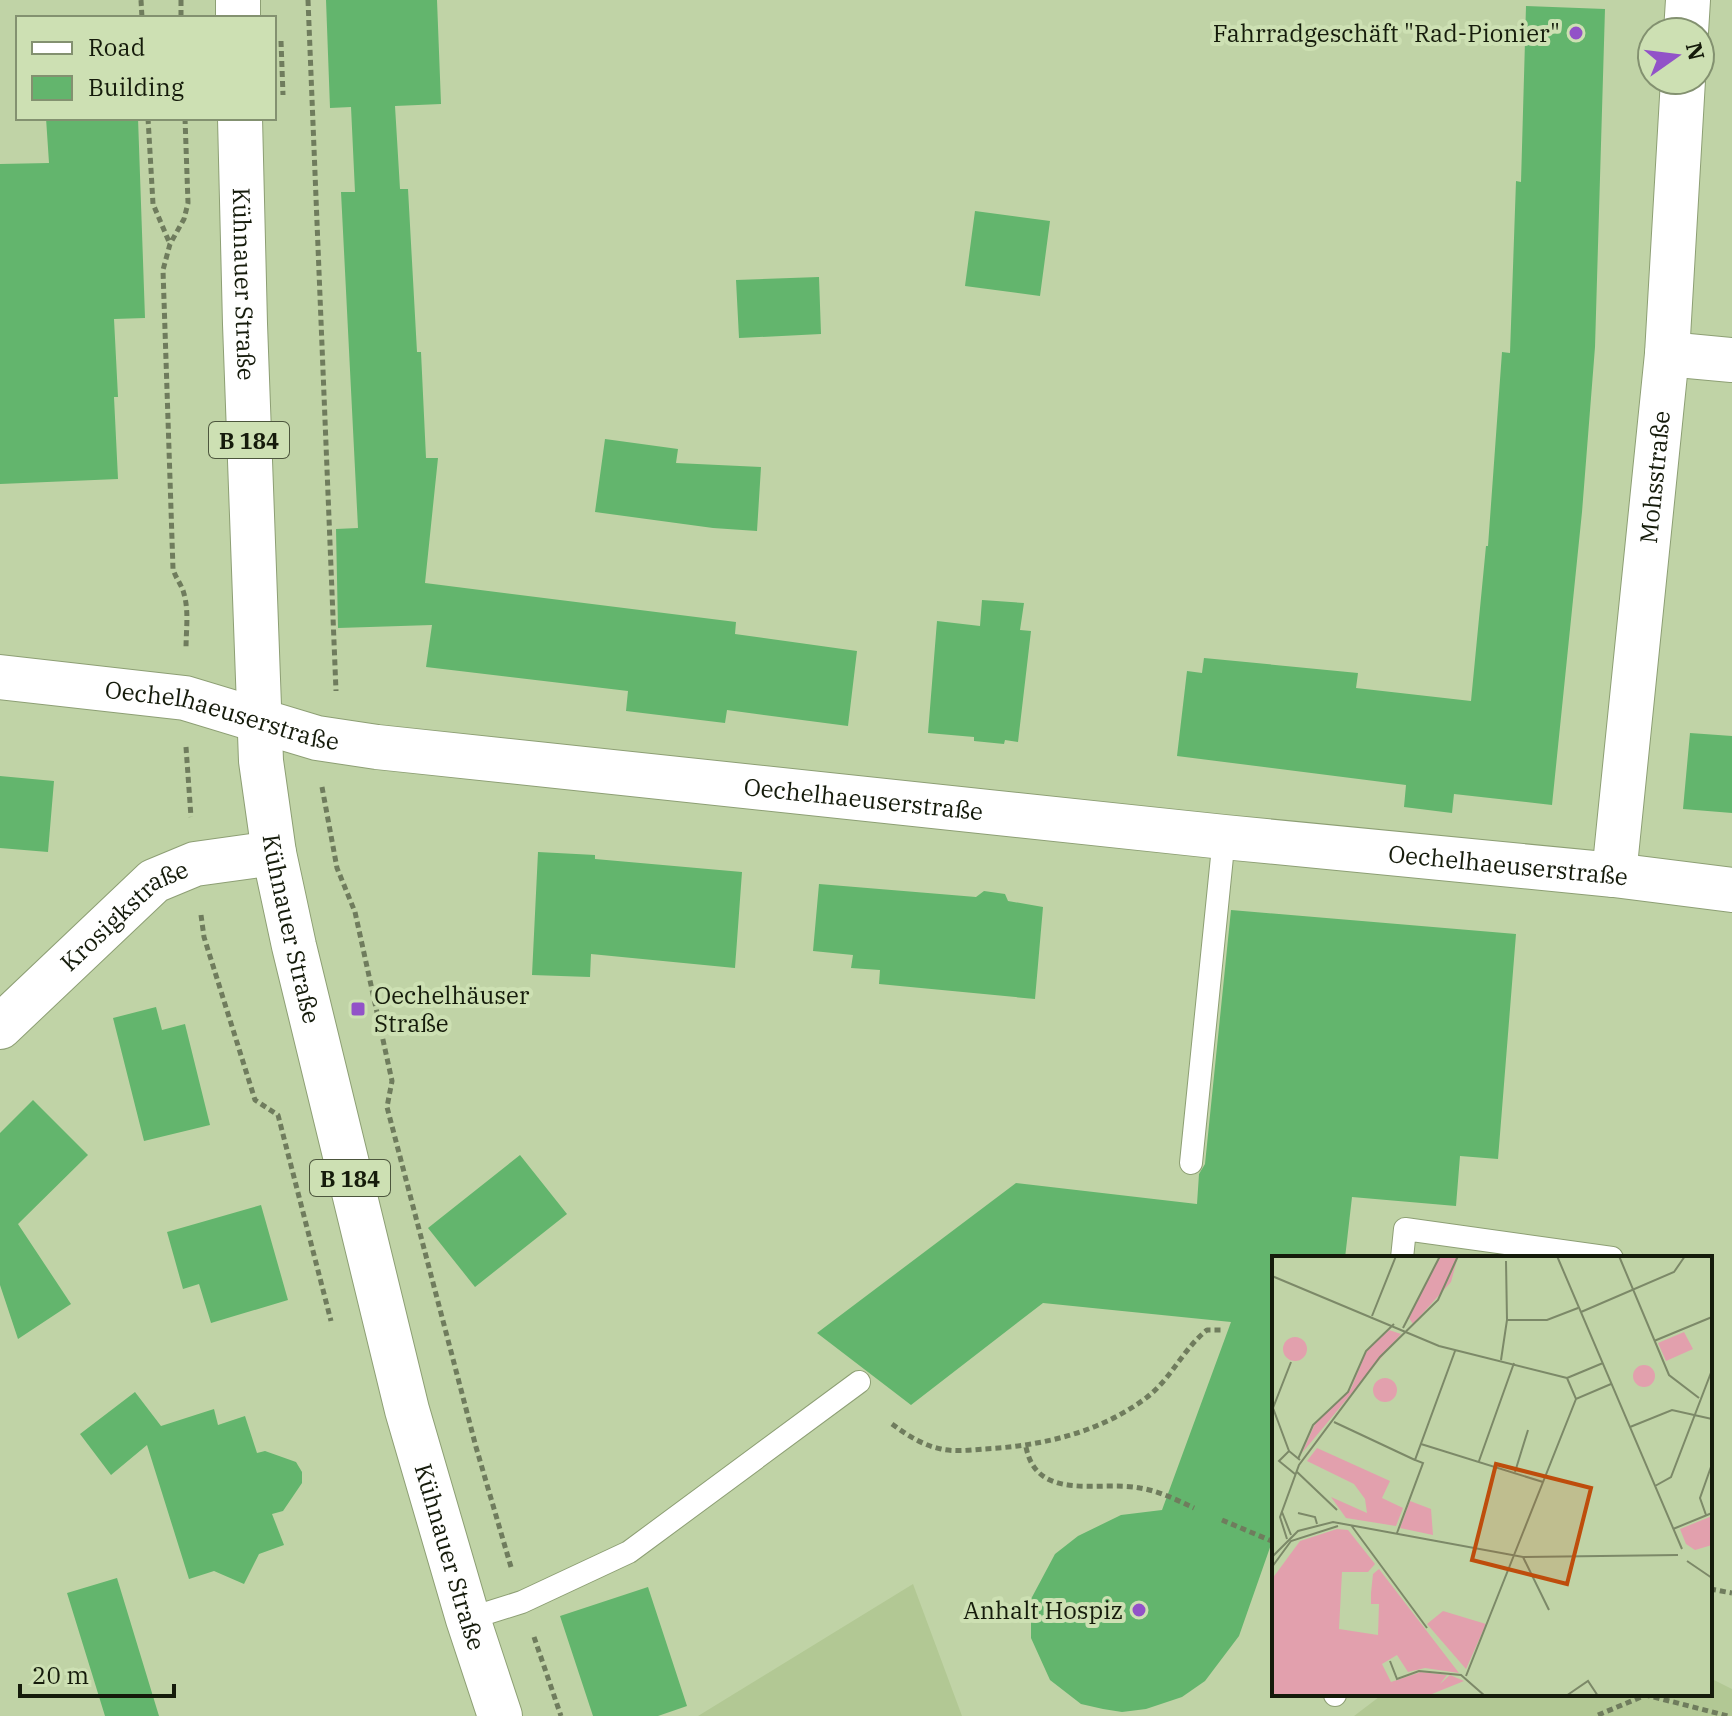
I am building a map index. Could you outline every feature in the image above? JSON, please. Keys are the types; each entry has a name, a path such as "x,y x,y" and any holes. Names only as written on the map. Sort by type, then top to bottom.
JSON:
{"street":[{"name":"Mohsstraße","path":"1614,875 1667,354 1682,96"},
{"name":"Kühnauer Straße","path":"240,120 261,761 274,853 407,1410 468,1619 500,1716"},
{"path":"1667,354 1732,360"},
{"name":"Oechelhaeuserstraße","path":"0,677 185,698 317,738 422,752 1614,875 1732,890"},
{"name":"Krosigkstraße","path":"0,1027 154,881 195,864 274,853"}],"lane":[{"path":"1191,1163 1224,837"},
{"path":"1402,1256 1405,1229 1598,1256"},
{"path":"468,1619 522,1602 629,1552 859,1382"}],"path":[{"path":"308,0 337,709 317,738 323,802 337,868 355,912 392,1081 387,1107 476,1447 522,1602 561,1716"},
{"path":"148,120 153,204 170,244 184,219 188,203 185,120"},
{"path":"892,1424 914,1439 942,1449 1026,1447 1069,1436 1108,1420 1144,1399 1164,1383 1198,1337 1207,1330 1223,1330"},
{"path":"1026,1447 1029,1460 1038,1472 1055,1483 1140,1488 1194,1508"},
{"path":"1222,1520 1272,1541"},
{"path":"1712,1589 1732,1593"},
{"path":"1598,1715 1644,1696"},
{"path":"1650,1696 1728,1716"}],"shaded area":[{"path":"913,1584 962,1716 698,1716"},
{"path":"1712,1679 1732,1689 1732,1716 1354,1716 1380,1696 1712,1696"}],"building":[{"path":"326,0 437,0 441,104 395,106 400,189 408,189 426,458 438,458 425,583 736,622 735,634 857,651 848,726 727,710 725,723 626,711 628,691 426,667 432,625 338,628 336,529 358,528 341,192 355,192 351,107 330,108"},
{"path":"1526,6 1605,9 1595,347 1582,512 1552,805 1454,794 1452,813 1404,807 1406,785 1177,756 1187,671 1202,673 1204,658 1358,673 1356,688 1471,701 1488,546 1502,352 1510,353 1516,181 1521,182"},
{"path":"46,120 138,120 145,318 114,319 118,479 0,484 0,164 49,163"},
{"path":"975,211 1050,221 1040,296 965,286"},
{"path":"819,277 821,334 739,338 736,280"},
{"path":"605,439 678,449 676,463 761,467 757,531 595,512"},
{"path":"982,600 1024,603 1020,630 1031,631 1018,742 974,741 974,737 928,733 937,621 980,626"},
{"path":"1690,733 1732,736 1732,813 1683,809"},
{"path":"0,776 54,781 48,852 0,848"},
{"path":"538,852 595,855 595,859 742,872 735,968 591,954 590,977 532,975"},
{"path":"819,884 976,897 984,891 1005,894 1008,901 1043,907 1035,999 879,984 880,970 851,968 853,955 813,951"},
{"path":"1231,910 1516,934 1498,1159 1460,1156 1456,1206 1352,1197 1345,1256 1272,1256 1272,1542 1239,1636 1205,1681 1182,1697 1146,1709 1122,1712 1103,1709 1081,1704 1050,1680 1031,1638 1031,1599 1055,1554 1078,1536 1121,1515 1162,1510 1231,1322 1043,1303 911,1405 817,1333 1016,1183 1197,1204 1199,1174 1205,1164"},
{"path":"156,1007 162,1030 185,1024 210,1125 144,1141 113,1018"},
{"path":"33,1100 88,1155 18,1224 71,1304 18,1339 0,1285 0,1133"},
{"path":"520,1155 567,1214 475,1287 428,1228"},
{"path":"261,1205 288,1300 211,1323 199,1284 183,1289 167,1232"},
{"path":"135,1392 161,1426 214,1409 218,1425 245,1416 257,1453 265,1451 296,1462 302,1472 302,1483 283,1511 272,1514 284,1545 259,1554 244,1584 214,1571 189,1579 147,1445 111,1475 80,1434"},
{"path":"117,1578 159,1716 105,1716 67,1593"},
{"path":"648,1587 687,1706 658,1716 593,1716 560,1616"}],"place":[{"name":"Fahrradgeschäft \"Rad-Pionier\"","path":"1576,33"},
{"name":"Oechelhäuser Straße","path":"358,1009"},
{"name":"Anhalt Hospiz","path":"1139,1610"}]}
